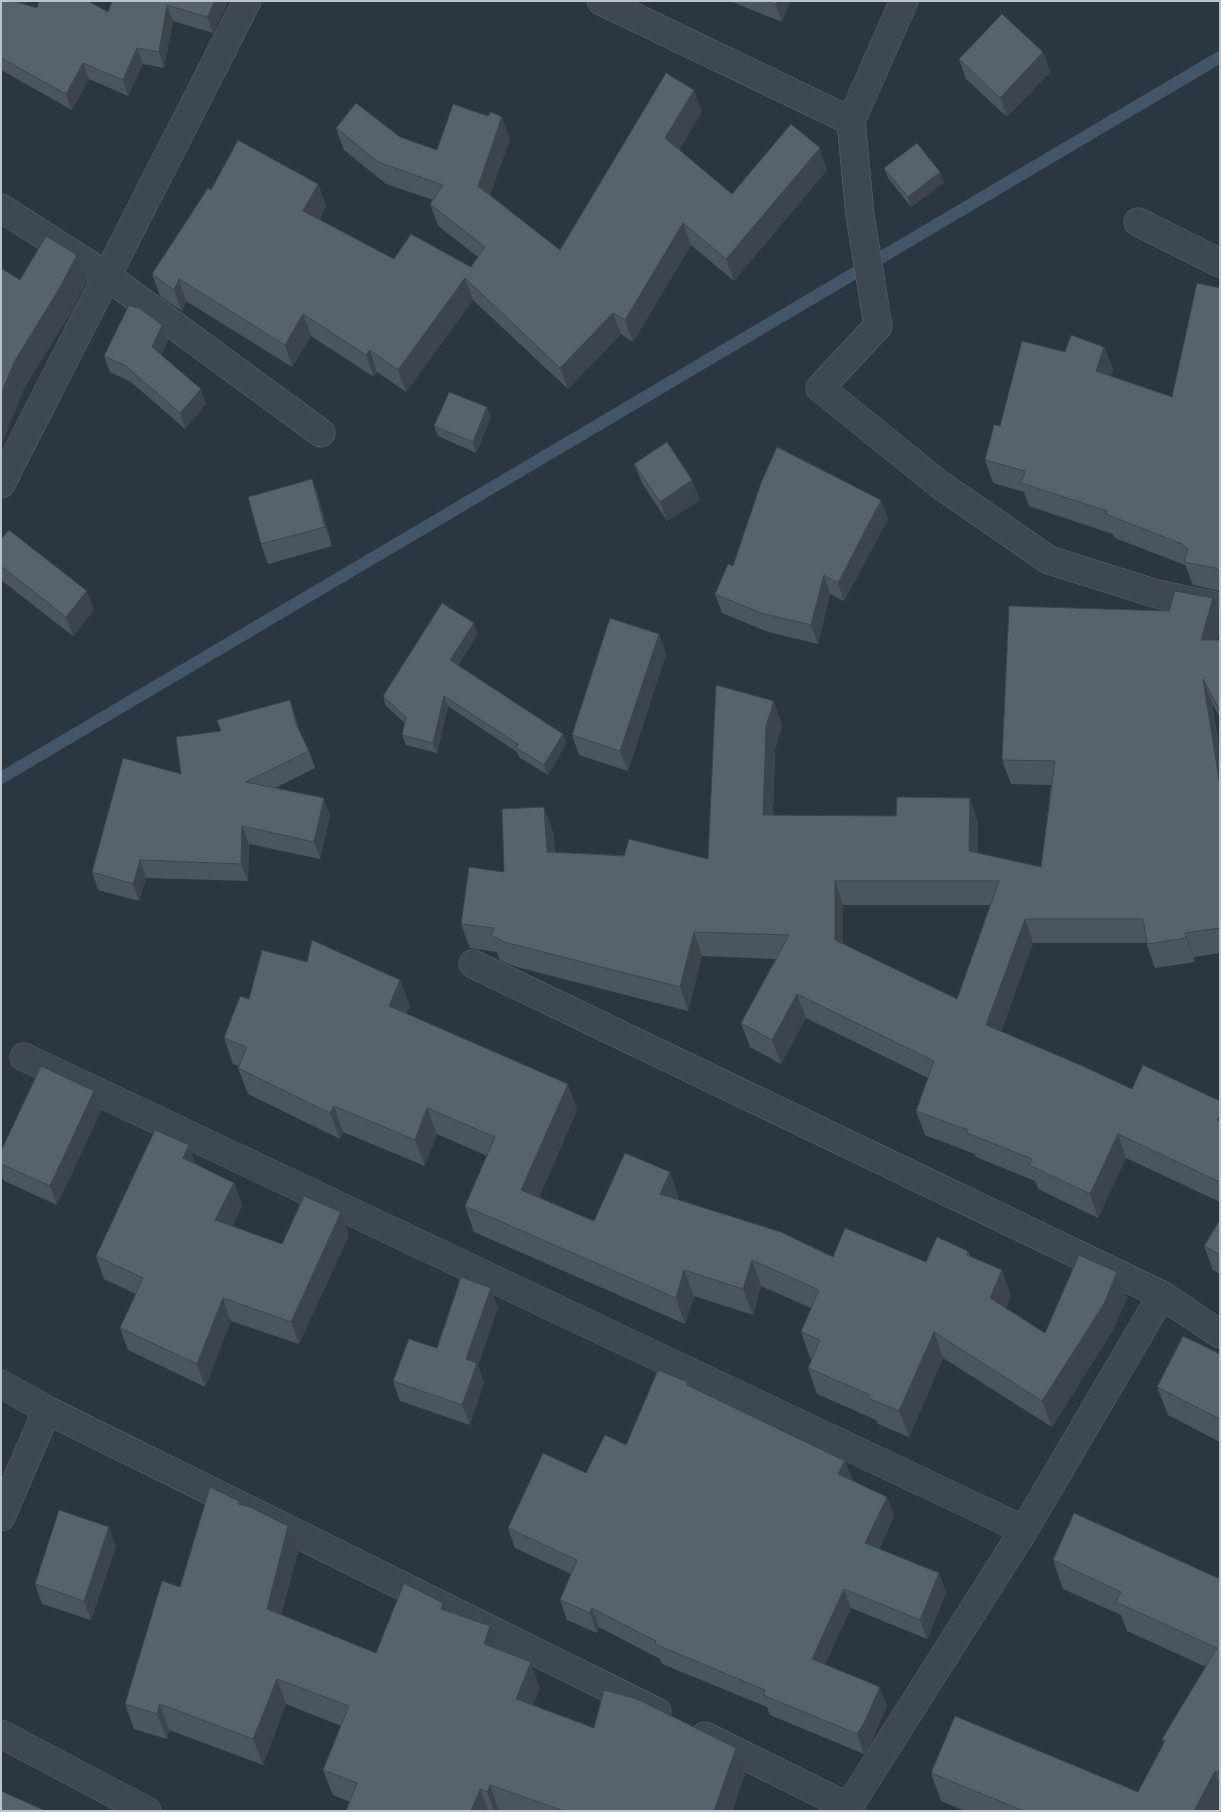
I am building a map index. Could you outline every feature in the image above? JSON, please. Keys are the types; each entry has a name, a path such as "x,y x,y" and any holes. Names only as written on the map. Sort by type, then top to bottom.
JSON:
{"street":[{"path":"1,484 247,1"},
{"path":"601,1 851,120"},
{"path":"904,1 851,120 860,215 878,326 820,388 939,484 1048,560 1157,594 1220,607"},
{"path":"1,208 107,276 321,433"},
{"path":"1138,222 1220,264"},
{"path":"473,964 1162,1295 1220,1334"},
{"path":"24,1057 1024,1530"},
{"path":"1,1384 47,1410 847,1809 1024,1530 1162,1295"},
{"path":"1,1517 47,1410"},
{"path":"1,1734 147,1811"}],"building":[{"path":"1,1 17,1 37,8 39,1 88,1 108,12 112,1 215,1 207,17 167,5 159,52 137,48 123,80 83,63 66,94 1,58"},
{"path":"767,1 777,1 776,5"},
{"path":"1002,14 1043,52 1000,98 959,59"},
{"path":"666,73 694,90 665,138 732,194 791,124 820,148 726,259 683,223 625,320 613,313 560,368 465,278 398,370 370,350 366,355 303,314 285,345 179,279 174,290 152,274 208,188 211,190 238,140 318,184 303,211 394,259 411,234 471,267 485,247 430,204 443,185 378,162 336,128 356,103 400,137 437,150 453,104 488,116 491,112 502,117 478,186 560,250"},
{"path":"917,143 940,172 908,197 884,168"},
{"path":"46,236 77,255 59,289 14,362 1,395 1,268 20,280"},
{"path":"1197,283 1220,288 1220,571 1215,568 1184,562 1188,548 1182,546 1182,544 1106,514 1107,511 1021,483 1025,471 985,460 994,425 1000,426 1022,341 1065,352 1071,335 1104,347 1096,371 1172,397"},
{"path":"129,305 138,307 162,325 152,347 201,389 180,413 126,366 104,356"},
{"path":"449,392 487,407 473,442 434,426"},
{"path":"667,442 692,480 660,502 634,464"},
{"path":"777,447 881,500 838,583 824,575 811,625 761,613 715,594 728,564 733,566 761,483"},
{"path":"312,479 325,527 261,544 248,497"},
{"path":"9,530 87,591 66,617 1,566 1,539"},
{"path":"1175,591 1213,598 1201,640 1220,640 1220,711 1203,679 1220,786 1220,928 1185,933 1186,938 1147,944 1143,919 1025,919 986,1025 1132,1089 1143,1065 1220,1101 1220,1115 1217,1120 1220,1121 1220,1182 1118,1134 1090,1194 1029,1165 1032,1159 967,1133 968,1130 916,1111 934,1061 797,994 772,1040 741,1023 789,935 694,932 680,987 504,942 491,935 494,928 461,924 469,867 504,872 502,809 544,807 547,852 624,856 629,839 708,859 716,685 774,701 766,726 763,815 896,816 897,797 970,798 969,851 1041,867 1055,761 1002,760 1009,606 1169,611","holes":["835,881 999,881 957,999 835,940"]},
{"path":"442,603 474,623 450,660 563,734 544,765 516,748 518,744 444,696 433,743 402,735 406,717 383,696"},
{"path":"610,618 659,634 620,751 572,735"},
{"path":"290,700 296,724 309,751 246,782 324,798 314,842 242,826 241,864 140,860 133,884 92,872 123,758 181,774 176,737 221,731 217,720"},
{"path":"312,940 400,980 389,1006 568,1084 521,1190 594,1221 625,1153 670,1172 660,1194 781,1232 833,1257 845,1228 926,1262 937,1237 968,1251 967,1255 1002,1270 990,1298 1045,1333 1079,1255 1117,1272 1104,1304 1042,1401 934,1332 899,1411 868,1398 870,1395 808,1368 820,1340 801,1332 819,1290 752,1260 743,1289 684,1270 676,1298 465,1206 495,1137 427,1108 415,1140 334,1106 330,1113 238,1068 247,1047 224,1038 240,996 249,999 262,950 307,962"},
{"path":"41,1066 94,1091 50,1186 1,1164 1,1151"},
{"path":"155,1130 189,1145 183,1158 234,1183 215,1220 282,1244 304,1196 341,1212 291,1322 223,1298 197,1364 120,1328 143,1278 96,1256"},
{"path":"1220,1220 1220,1255 1204,1246"},
{"path":"461,1277 491,1288 466,1359 477,1363 462,1405 393,1381 409,1339 437,1348"},
{"path":"1183,1336 1220,1354 1220,1419 1157,1387"},
{"path":"658,1370 688,1382 687,1385 845,1461 838,1474 887,1497 865,1543 939,1573 920,1620 844,1589 812,1659 880,1687 857,1734 763,1695 765,1690 655,1644 656,1641 592,1608 590,1613 560,1600 577,1560 508,1528 543,1453 586,1473 605,1435 626,1445"},
{"path":"210,1487 239,1501 238,1504 250,1507 288,1526 267,1609 376,1653 404,1583 443,1603 441,1609 490,1626 484,1644 531,1662 516,1699 594,1728 604,1690 637,1699 736,1748 714,1811 564,1811 490,1785 487,1792 480,1789 471,1811 346,1811 357,1783 323,1770 349,1706 277,1679 253,1739 160,1704 157,1714 125,1704 162,1581 180,1587"},
{"path":"59,1510 109,1527 84,1601 35,1584"},
{"path":"1074,1513 1220,1579 1220,1769 1218,1773 1215,1771 1194,1811 1024,1811 931,1773 955,1716 1138,1792 1165,1741 1162,1739 1217,1648 1116,1602 1121,1592 1053,1560"},
{"path":"1,1791 46,1811 1,1811"}],"waterway":[{"path":"1,778 1220,57"}]}
